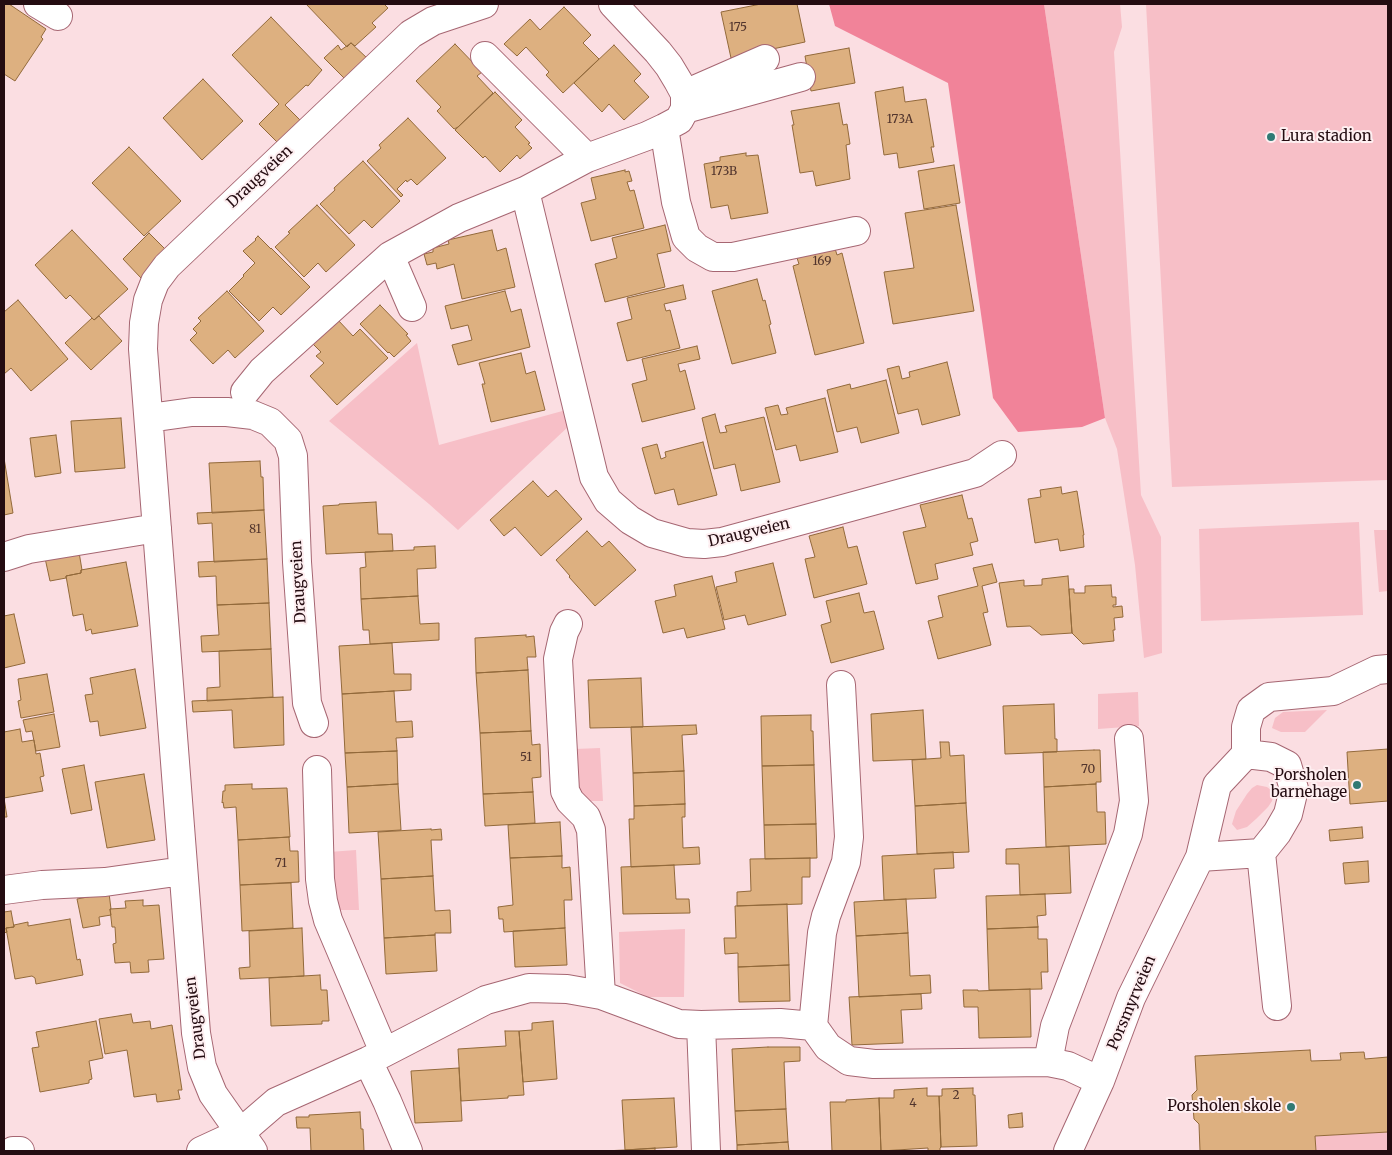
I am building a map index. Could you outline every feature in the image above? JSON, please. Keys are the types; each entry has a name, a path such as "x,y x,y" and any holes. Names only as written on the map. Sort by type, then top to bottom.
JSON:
{"street":[{"name":"Draugveien","path":"246,1142 213,1094 202,1068 196,1033 143,349 144,323 148,300 155,282 167,266 410,34 434,21 484,4"},
{"path":"245,392 262,371 390,256 459,218 525,192 587,158 664,128 679,120 685,102 669,66 613,4"},
{"path":"485,56 587,158"},
{"path":"685,102 765,59"},
{"path":"685,102 801,77"},
{"path":"664,128 676,202 686,237 696,248 713,257 733,257 856,231"},
{"name":"Draugveien","path":"525,192 594,477 608,501 630,520 652,532 687,543 722,542 976,473 1002,455"},
{"path":"390,256 412,307"},
{"name":"Draugveien","path":"149,418 192,412 227,412 253,415 270,422 288,440 294,456 297,562 307,703 314,723"},
{"path":"4,557 29,549 157,528"},
{"path":"568,624 564,632 558,659 565,791 570,801 586,817 591,830 601,995"},
{"path":"1276,1006 1261,853 1288,814 1294,789 1287,765 1271,757 1246,754 1246,728 1251,710 1269,697 1333,691 1377,670 1388,669"},
{"path":"841,685 849,838 846,862 826,916 822,933 813,1026 828,1047 849,1061 874,1064 1048,1062 1068,1066 1100,1081"},
{"path":"1048,1062 1055,1026 1128,834 1134,801 1129,739"},
{"name":"Porsmyrveien","path":"1068,1151 1100,1081 1131,998 1200,857 1217,786 1246,754"},
{"path":"317,770 320,879 323,901 328,920 369,1013 376,1056 387,1101 408,1151"},
{"path":"1200,857 1261,853"},
{"path":"4,890 42,885 105,882 183,871"},
{"path":"201,1151 246,1142 276,1102 376,1056 486,1000 529,988 567,989 601,995 679,1024 780,1023 813,1026"},
{"path":"701,1025 706,1151"},
{"path":"13,1151 20,1151"}],"shaded area":[{"path":"829,4 1044,4 1105,418 1082,427 1018,432 993,398 948,83 835,26"},
{"path":"1044,4 1120,4 1122,27 1114,52 1141,495 1161,537 1162,653 1144,658 1135,565 1117,449 1105,418"},
{"name":"Lura stadion","path":"1146,4 1388,4 1388,480 1172,487"},
{"path":"417,343 439,445 566,410 570,425 458,530 329,421"},
{"path":"1359,522 1363,615 1201,621 1199,529"},
{"path":"1374,530 1388,530 1388,591 1379,592"},
{"path":"1138,692 1139,726 1098,729 1098,694"},
{"path":"1327,710 1305,732 1281,732 1272,728 1275,718 1283,712"},
{"path":"600,748 603,801 585,801 577,794 575,749"},
{"path":"1257,785 1271,790 1272,801 1247,827 1237,830 1232,824 1236,811 1247,794"},
{"path":"356,850 359,910 337,910 329,852"},
{"path":"685,929 684,997 648,997 620,983 619,932"},
{"path":"1388,1132 1388,1151 1316,1151 1315,1136"}],"building":[{"path":"4,4 9,4 46,29 41,37 43,39 15,81 4,74"},
{"path":"306,4 384,4 388,8 372,23 376,27 355,46 351,43 347,47"},
{"path":"761,4 797,4 805,42 731,58 721,12"},
{"path":"564,7 591,35 583,43 599,59 563,93 546,75 549,72 526,47 517,56 504,44 530,19 540,30"},
{"path":"271,17 322,70 308,86 306,85 285,105 301,121 278,143 259,124 279,104 232,55"},
{"path":"351,43 367,58 345,79 324,58 338,45 341,50"},
{"path":"455,44 482,72 477,76 493,93 454,129 437,111 441,107 416,81"},
{"path":"614,45 641,74 634,81 649,97 624,120 609,104 602,112 574,83"},
{"path":"849,48 855,83 811,91 805,56"},
{"path":"203,79 243,121 202,160 163,118"},
{"path":"903,87 905,102 926,99 934,147 931,147 934,162 899,168 897,153 884,155 875,92"},
{"path":"495,92 522,120 515,127 530,143 528,144 532,148 520,159 517,155 500,172 455,130"},
{"path":"839,103 843,125 847,124 850,144 846,145 850,179 816,186 813,171 800,173 791,111"},
{"path":"408,118 446,158 417,185 411,179 407,182 406,180 397,189 403,195 401,197 367,161 381,148 379,145"},
{"path":"129,147 181,201 144,236 92,183"},
{"path":"746,153 746,156 758,155 768,213 731,219 728,205 711,208 704,164 720,161 720,157"},
{"path":"363,161 400,201 372,228 364,220 349,234 320,204"},
{"path":"954,165 960,203 924,209 918,171"},
{"path":"625,170 625,172 629,171 632,181 627,182 630,191 634,190 644,228 591,241 581,203 596,199 591,178"},
{"path":"317,205 355,245 326,272 318,263 304,277 275,247"},
{"path":"956,205 974,311 893,324 884,272 914,268 905,213"},
{"path":"665,225 671,251 657,254 665,287 605,302 595,264 617,258 612,238"},
{"path":"72,230 128,289 94,320 70,295 66,299 35,265"},
{"path":"492,230 497,251 506,248 515,287 462,299 454,264 437,269 436,263 427,265 424,254 433,252 433,248 449,244 448,240"},
{"path":"149,233 168,252 141,278 123,259"},
{"path":"258,236 310,287 281,315 273,307 259,321 229,291 255,263 243,251"},
{"path":"834,245 837,255 842,253 864,343 815,355 793,266 799,264 795,252"},
{"path":"757,279 763,301 765,300 776,353 732,364 712,291"},
{"path":"683,285 686,299 664,304 666,311 670,310 680,348 627,361 617,323 632,319 627,298"},
{"path":"227,291 264,331 235,358 228,350 213,364 190,340 197,333 193,329 201,321 198,318"},
{"path":"505,291 511,312 521,309 530,347 458,365 452,345 472,340 468,325 451,329 445,306"},
{"path":"18,300 68,359 31,391 11,368 4,374 4,312"},
{"path":"380,305 408,334 406,335 411,341 394,357 360,324"},
{"path":"99,316 122,341 91,370 65,343 92,318 94,320"},
{"path":"338,320 353,336 360,329 388,358 337,405 310,376 324,363 316,356 321,352 313,344"},
{"path":"697,346 700,359 678,364 680,372 685,370 695,409 642,422 632,384 647,380 642,359"},
{"path":"521,353 526,374 535,371 545,410 491,422 482,384 485,384 479,363"},
{"path":"947,362 960,415 922,425 918,409 898,414 887,369 899,366 902,379 910,377 909,372"},
{"path":"886,380 899,433 861,443 857,427 837,432 827,390 850,384 851,389"},
{"path":"825,398 838,452 800,461 796,445 776,450 765,408 778,405 781,415 788,414 786,408"},
{"path":"715,414 720,433 727,432 725,426 764,417 780,482 741,491 735,464 714,469 702,418"},
{"path":"121,418 125,468 75,472 71,421"},
{"path":"56,435 61,473 35,477 30,438"},
{"path":"703,442 717,495 678,505 674,489 655,494 642,448 657,444 661,459 666,457 665,452"},
{"path":"4,458 13,513 4,515"},
{"path":"260,461 261,477 263,477 264,510 212,513 209,463"},
{"path":"533,481 548,497 556,490 582,519 541,556 515,527 504,536 490,520"},
{"path":"1061,487 1062,494 1077,491 1084,547 1060,551 1058,539 1035,543 1028,499 1041,497 1040,490"},
{"path":"962,495 968,519 972,518 978,541 970,543 973,555 935,564 938,579 916,584 903,532 926,527 920,505"},
{"path":"376,502 378,534 392,534 393,551 326,554 323,506"},
{"path":"264,510 267,559 214,562 212,523 198,524 197,513"},
{"path":"843,527 848,548 857,546 867,584 814,598 805,559 815,557 809,536"},
{"path":"587,531 602,547 609,541 636,570 595,606 556,560"},
{"path":"435,546 436,568 417,569 418,596 361,599 360,568 366,567 365,552 414,550 414,547"},
{"path":"79,552 81,573 50,581 45,558"},
{"path":"267,559 269,603 217,605 216,576 199,577 198,562"},
{"path":"126,562 138,626 92,634 91,629 86,631 83,614 73,616 66,576 81,573 81,570"},
{"path":"773,563 786,615 748,625 745,615 724,620 716,587 737,582 735,572"},
{"path":"992,564 997,582 982,586 988,612 983,613 991,645 938,659 928,621 943,617 938,596 978,586 973,568"},
{"path":"712,576 725,629 687,638 684,628 663,633 655,601 676,596 674,585"},
{"path":"1068,576 1072,633 1041,635 1030,626 1007,627 999,583 1024,580 1024,586 1042,585 1042,579"},
{"path":"1111,585 1112,597 1116,597 1116,605 1113,605 1113,607 1122,606 1123,617 1114,618 1114,641 1083,644 1072,633 1069,589 1074,589 1074,593 1085,593 1085,586"},
{"path":"859,593 864,613 874,611 884,649 831,663 821,625 831,622 826,601"},
{"path":"418,596 420,624 439,623 439,640 370,644 369,630 363,630 361,599"},
{"path":"269,603 271,649 202,652 201,636 219,635 217,605"},
{"path":"14,614 25,663 4,668 4,616"},
{"path":"526,635 526,637 534,636 536,657 527,657 528,670 476,673 475,638"},
{"path":"392,643 394,674 411,674 411,690 342,694 339,646"},
{"path":"271,649 273,697 207,701 207,688 220,687 219,651"},
{"path":"135,669 146,728 100,736 98,721 90,722 85,695 93,694 90,678"},
{"path":"528,670 531,731 480,733 476,673"},
{"path":"47,674 54,712 21,718 18,701 21,700 18,679"},
{"path":"641,678 643,727 590,728 588,680"},
{"path":"394,691 396,722 412,721 413,737 396,738 397,751 345,753 342,694"},
{"path":"283,697 284,745 234,748 232,710 193,712 192,701"},
{"path":"1054,704 1057,752 1005,754 1003,706"},
{"path":"923,710 926,759 873,761 871,714"},
{"path":"54,714 60,747 36,751 32,731 26,732 23,720"},
{"path":"811,715 814,765 762,766 761,716"},
{"path":"696,725 697,734 682,735 684,771 633,773 631,727"},
{"path":"20,729 22,742 34,740 36,754 40,753 44,776 40,777 43,791 4,798 4,732"},
{"path":"531,731 532,745 540,744 541,777 532,778 533,792 483,794 480,733"},
{"path":"940,742 949,742 950,756 964,755 966,803 915,806 912,760 941,758"},
{"path":"1388,749 1388,801 1350,804 1347,752"},
{"path":"1100,750 1101,782 1096,782 1096,784 1044,787 1043,752"},
{"path":"397,751 398,784 347,787 345,753"},
{"path":"84,765 92,810 71,814 62,769"},
{"path":"814,765 816,824 764,825 762,766"},
{"path":"684,771 685,804 634,806 633,773"},
{"path":"144,774 155,840 107,848 95,782"},
{"path":"252,784 252,789 287,788 290,837 238,840 236,807 224,808 222,803 223,791 225,791 225,785"},
{"path":"398,784 401,830 349,833 347,787"},
{"path":"1096,784 1097,812 1105,812 1106,844 1046,847 1044,787"},
{"path":"533,792 535,823 485,826 483,794"},
{"path":"4,798 7,817 4,817"},
{"path":"966,803 969,852 917,854 915,806"},
{"path":"685,804 685,817 682,817 683,848 699,847 700,864 631,867 629,819 634,819 634,806"},
{"path":"560,822 562,856 510,858 508,825"},
{"path":"816,824 817,858 765,859 764,825"},
{"path":"1362,827 1363,838 1330,841 1329,830"},
{"path":"441,829 442,840 431,840 433,876 381,879 378,832"},
{"path":"289,837 290,851 298,851 299,882 240,885 238,840"},
{"path":"1069,846 1071,893 1020,895 1019,864 1006,864 1006,849"},
{"path":"953,852 954,868 934,869 936,898 884,900 882,856"},
{"path":"562,856 562,868 570,867 572,900 564,900 565,928 504,932 503,919 499,919 498,907 513,905 510,858"},
{"path":"810,858 810,877 802,877 802,904 737,906 737,892 751,891 750,859"},
{"path":"1368,861 1369,882 1345,884 1343,863"},
{"path":"674,865 676,899 689,899 690,913 623,914 621,867"},
{"path":"433,876 435,911 450,910 451,933 384,938 381,879"},
{"path":"291,883 293,928 242,931 240,885"},
{"path":"109,893 111,915 99,917 100,925 83,928 77,899"},
{"path":"1045,894 1046,915 1037,916 1038,927 987,929 986,896"},
{"path":"906,899 908,933 856,936 854,902"},
{"path":"143,900 143,906 159,905 164,959 148,960 149,972 131,973 130,962 115,963 113,944 116,943 115,927 112,927 110,909 126,908 125,901"},
{"path":"787,904 789,965 738,967 738,953 725,954 724,938 736,938 735,906"},
{"path":"11,911 14,927 6,928 7,932 4,933 4,912"},
{"path":"70,919 77,960 80,959 83,975 36,984 35,978 32,976 15,979 6,928 28,922 28,926"},
{"path":"1038,927 1038,939 1047,939 1048,972 1041,972 1042,989 989,990 987,929"},
{"path":"302,928 304,976 240,979 239,968 250,967 249,931"},
{"path":"565,928 567,965 515,967 513,931"},
{"path":"908,933 910,976 930,975 931,993 859,997 856,936"},
{"path":"435,935 437,971 386,974 384,938"},
{"path":"789,965 790,1001 739,1002 738,967"},
{"path":"320,975 321,990 327,990 329,1021 322,1021 322,1024 271,1026 269,978"},
{"path":"1030,989 1031,1037 979,1038 978,1007 964,1007 963,990"},
{"path":"921,994 922,1009 901,1010 903,1043 852,1045 849,997"},
{"path":"131,1014 133,1023 150,1021 151,1029 172,1025 182,1090 178,1090 180,1099 157,1102 156,1094 134,1097 127,1050 105,1054 99,1019"},
{"path":"96,1021 103,1058 89,1061 92,1079 89,1080 89,1083 40,1092 32,1048 39,1047 36,1032"},
{"path":"553,1021 557,1079 523,1082 519,1031 532,1030 532,1023"},
{"path":"505,1031 519,1031 524,1095 461,1101 458,1049 506,1046"},
{"path":"800,1047 800,1061 784,1062 786,1109 735,1111 732,1049"},
{"name":"Porsholen skole","path":"1310,1050 1311,1061 1341,1060 1340,1053 1364,1052 1365,1059 1388,1057 1388,1132 1315,1136 1316,1151 1200,1151 1199,1124 1194,1119 1192,1095 1197,1090 1195,1056"},
{"path":"459,1068 462,1121 415,1123 411,1071"},
{"path":"927,1088 927,1096 939,1096 940,1151 928,1151 928,1148 881,1151 879,1098 894,1098 894,1090"},
{"path":"973,1088 973,1095 975,1095 977,1146 941,1147 939,1096 942,1096 942,1089"},
{"path":"674,1098 677,1147 625,1150 622,1100"},
{"path":"879,1098 881,1151 832,1151 830,1102"},
{"path":"786,1109 788,1142 737,1145 735,1111"},
{"path":"360,1112 364,1151 311,1151 310,1128 297,1128 296,1117"},
{"path":"1022,1113 1023,1127 1009,1128 1008,1115"},
{"path":"788,1142 789,1151 737,1151 737,1145"},
{"path":"655,1148 655,1151 603,1151 625,1150"}],"place":[{"name":"Lura stadion","path":"1271,137"},
{"name":"Porsholen barnehage","path":"1357,785"},
{"name":"Porsholen skole","path":"1291,1107"}]}
